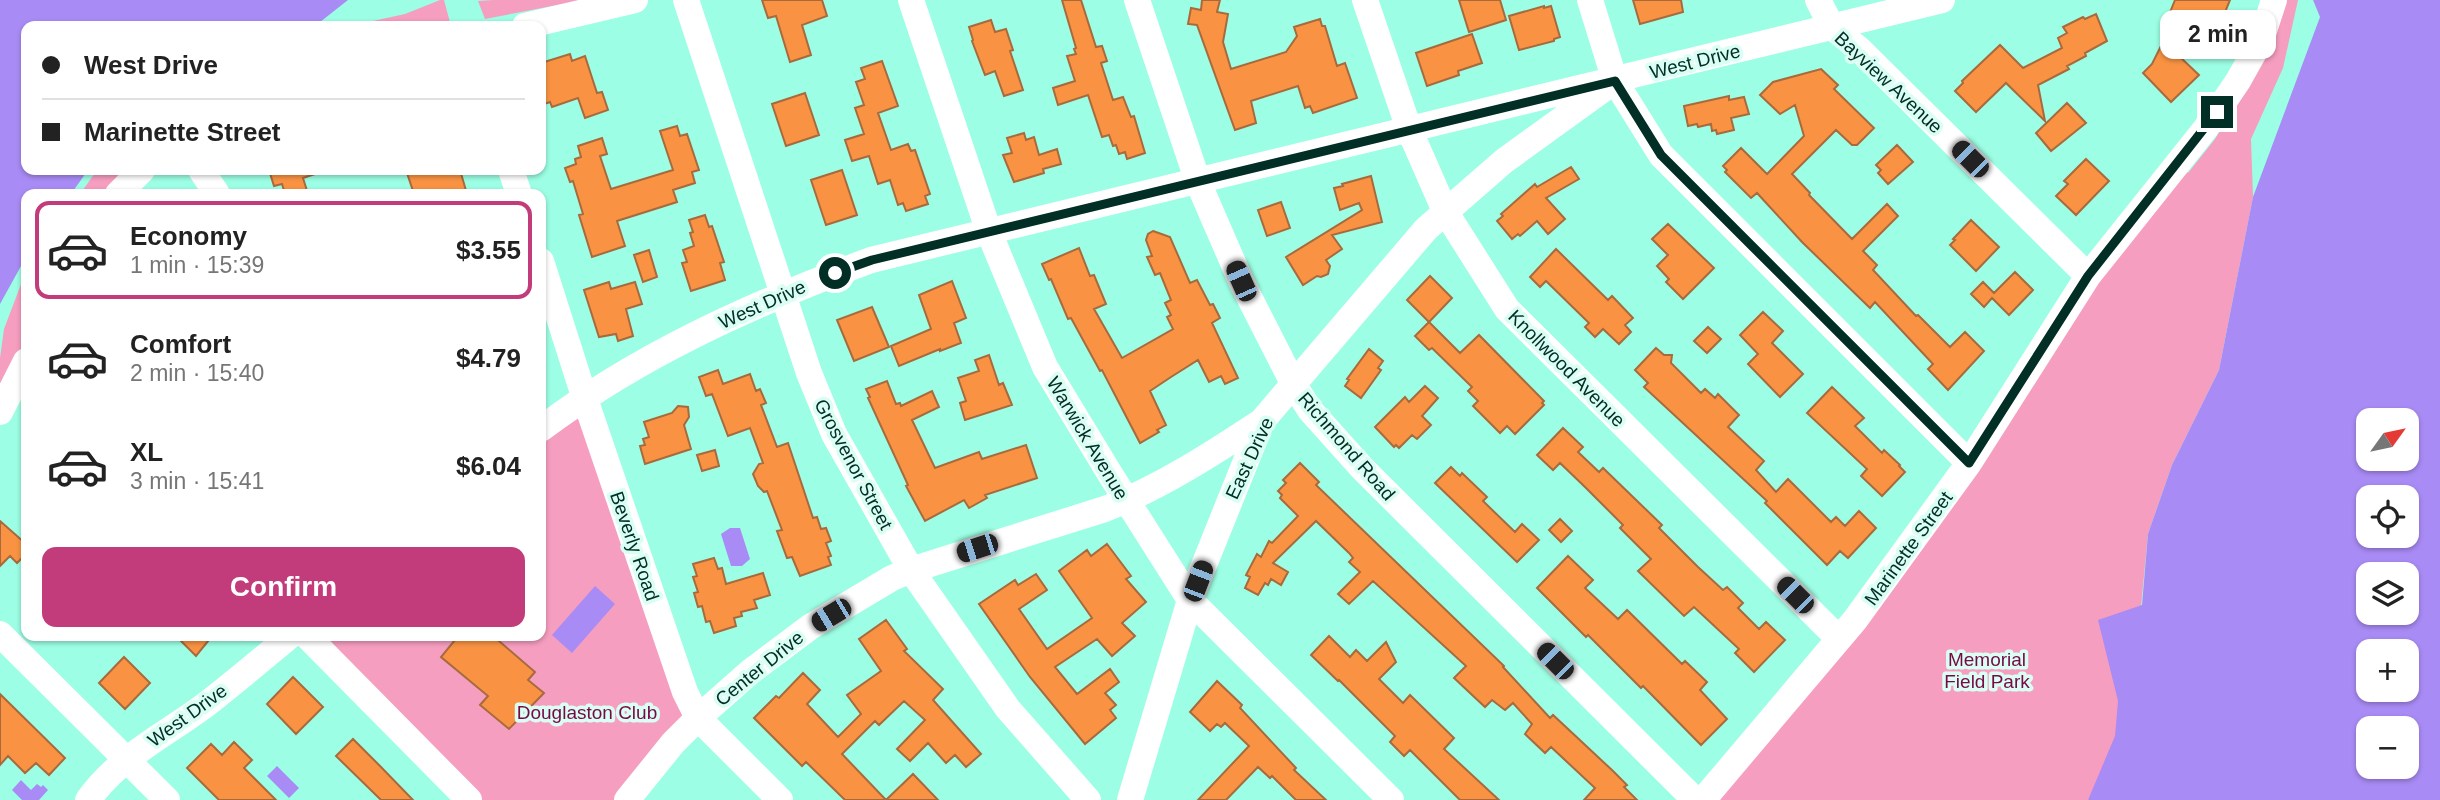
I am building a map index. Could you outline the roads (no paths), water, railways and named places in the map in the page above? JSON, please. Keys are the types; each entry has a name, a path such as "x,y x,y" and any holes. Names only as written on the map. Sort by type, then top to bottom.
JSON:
{"street":[{"path":"546,21 635,0"},
{"name":"Grosvenor Street","path":"686,0 808,373 834,434 911,570 1008,709 1088,800"},
{"name":"Warwick Avenue","path":"911,0 989,232 1045,367 1190,600 1391,800"},
{"name":"Richmond Road","path":"1137,0 1198,182 1241,281 1294,385 1310,410 1362,468 1695,800"},
{"name":"Knollwood Avenue","path":"1365,0 1409,129 1445,211 1507,309 1839,639"},
{"path":"1590,0 1615,81 1661,155 1969,463"},
{"name":"Bayview Avenue","path":"1818,0 1832,27 1859,49 2088,276"},
{"name":"West Drive","path":"546,425 584,397 690,337 782,293 872,260 1942,0"},
{"name":"Marinette Street","path":"1703,800 1855,620 1969,463 2088,276 2206,128 2238,81 2261,40 2274,0"},
{"name":"East Drive","path":"1130,800 1190,600 1262,421 1426,229 1504,161 1615,81"},
{"path":"123,189 137,175"},
{"name":"Beverly Road","path":"546,277 584,397 685,692 698,718 780,800"},
{"path":"0,412 21,371"},
{"name":"Center Drive","path":"626,800 673,743 698,718 751,672 810,627 911,570 1126,500 1189,468 1262,421"},
{"path":"0,634 167,800"},
{"name":"West Drive","path":"88,800 111,771 126,758 205,705 284,641"},
{"path":"312,641 469,800"}],"park label":[{"name":"Memorial Field Park","path":"1987,670"},
{"name":"Douglaston Club","path":"587,712"}]}
